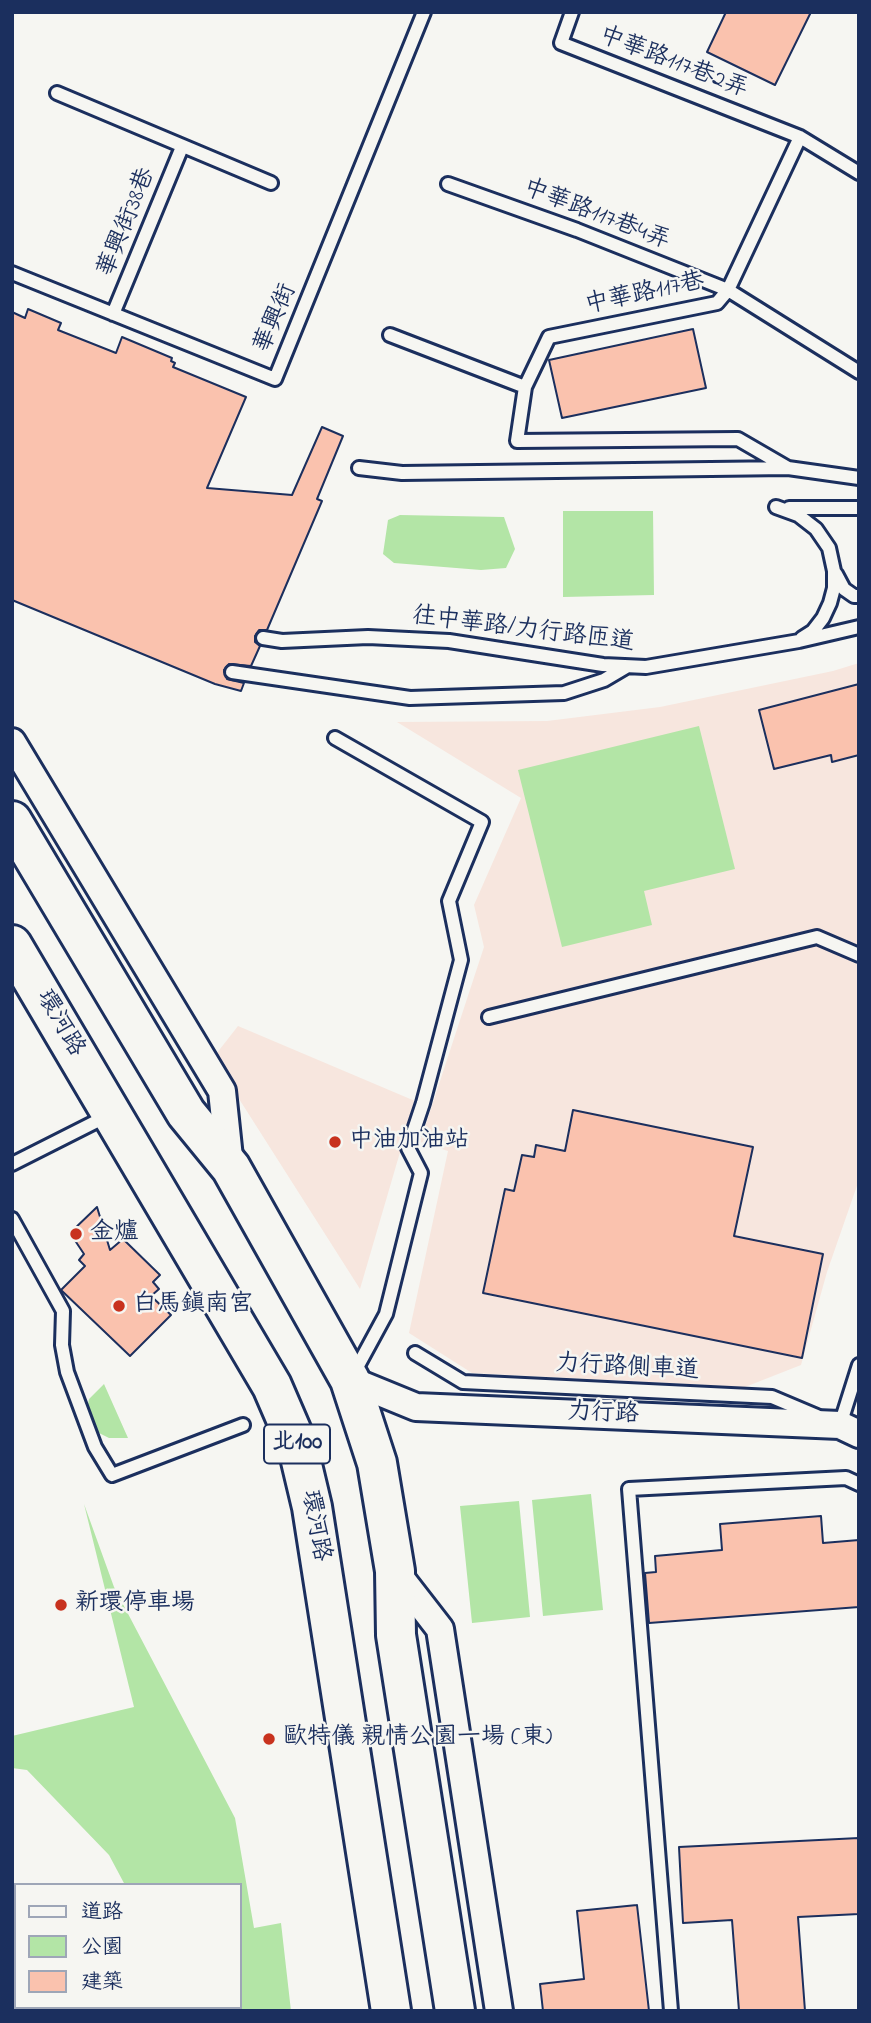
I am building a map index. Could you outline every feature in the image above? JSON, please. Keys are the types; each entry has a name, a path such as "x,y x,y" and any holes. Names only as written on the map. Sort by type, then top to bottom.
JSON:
{"highway":[{"name":"北100","path":"12,821 186,1114 231,1168 350,1380 377,1463 395,1571 396,1635 455,2011"},
{"name":"環河路","path":"12,945 272,1386 297,1444 314,1521 391,2011"}],"street":[{"path":"12,742 222,1091 231,1168"},
{"name":"力行路","path":"350,1380 416,1407 849,1430"},
{"path":"395,1571 440,1629 499,2011"}],"lane":[{"name":"華興街","path":"12,273 275,379 424,12"},
{"name":"中華路117巷2弄","path":"572,12 561,43 800,137"},
{"name":"華興街38巷","path":"57,93 271,183"},
{"path":"800,137 859,173"},
{"name":"中華路117巷","path":"789,468 738,439 517,441 525,387 549,337 718,303 729,290 800,137"},
{"name":"華興街38巷","path":"113,314 182,147"},
{"name":"中華路117巷4弄","path":"448,184 577,230 729,290 859,372"},
{"path":"390,335 525,387"},
{"path":"359,468 416,473 789,468 859,478"},
{"path":"799,641 813,631 823,618 834,587 834,571 829,548 816,529 798,515 776,507 841,510 859,508"},
{"path":"834,571 844,589 854,596 859,596"},
{"name":"往中華路/力行路匝道","path":"263,638 282,641 368,637 449,641 603,665 626,666 667,665 859,627"},
{"path":"232,672 410,698 564,694 604,680 626,666"},
{"path":"335,737 482,822 449,901 461,960 423,1103 408,1148 421,1173 386,1314 350,1380"},
{"path":"489,1017 817,937 859,955"},
{"path":"12,1164 111,1114"},
{"path":"12,1219 63,1311 62,1345 67,1372 95,1447 112,1475 243,1425"},
{"name":"力行路側車道","path":"415,1353 463,1382 772,1397 849,1430"},
{"path":"849,1430 859,1365"},
{"path":"671,2011 628,1489 846,1478 859,1484"}],"shaded area":[{"path":"859,663 859,1180 827,1272 801,1365 745,1387 472,1373 409,1333 448,1151 420,1142 484,947 474,905 521,798 397,722 547,721 660,707 833,671"},
{"name":"中油加油站","path":"238,1026 415,1101 360,1289 213,1058"}],"green space":[{"path":"563,511 653,511 654,595 563,597"},
{"path":"400,515 504,517 515,549 506,568 481,570 394,563 383,554 388,520"},
{"path":"699,726 735,869 644,891 652,925 562,947 518,770"},
{"path":"104,1384 128,1438 109,1438 93,1430 86,1414 89,1399"},
{"path":"591,1494 603,1610 543,1616 532,1500"},
{"path":"519,1501 530,1617 472,1623 460,1506"},
{"path":"84,1504 114,1587 235,1818 254,1928 281,1923 291,2011 12,2011 12,1949 14,2009 242,2009 242,1883 124,1883 109,1855 27,1770 12,1768 12,1736 134,1707"}],"building":[{"path":"726,12 811,12 775,85 707,52"},
{"path":"28,309 61,323 58,330 116,353 122,337 172,358 171,361 175,363 173,367 246,397 207,488 292,495 322,427 343,436 317,499 322,501 267,630 259,630 255,636 255,642 260,646 251,666 229,664 224,670 227,679 244,683 241,691 215,684 12,600 12,312 25,318"},
{"path":"693,329 706,388 562,418 549,360"},
{"path":"859,684 859,755 832,762 831,755 774,769 759,710"},
{"path":"573,1110 753,1147 734,1236 823,1254 802,1358 483,1293 505,1189 514,1191 522,1155 534,1157 536,1145 565,1151"},
{"name":"白馬鎮南宮","path":"97,1207 110,1250 123,1239 160,1275 153,1282 159,1289 151,1296 171,1315 130,1356 61,1290 85,1266 79,1260 84,1254 70,1233"},
{"path":"821,1516 823,1543 859,1540 859,1607 649,1623 645,1573 656,1572 655,1556 722,1550 720,1524"},
{"path":"859,1838 859,1914 798,1917 805,2011 739,2011 732,1920 683,1923 679,1847"},
{"path":"637,1905 649,2011 543,2011 540,1984 584,1979 577,1911"}],"place":[{"name":"中油加油站","path":"335,1142"},
{"name":"金爐","path":"76,1234"},
{"name":"白馬鎮南宮","path":"119,1306"},
{"name":"新環停車場","path":"61,1605"},
{"name":"歐特儀 親情公園一場 (東)","path":"269,1739"}]}
